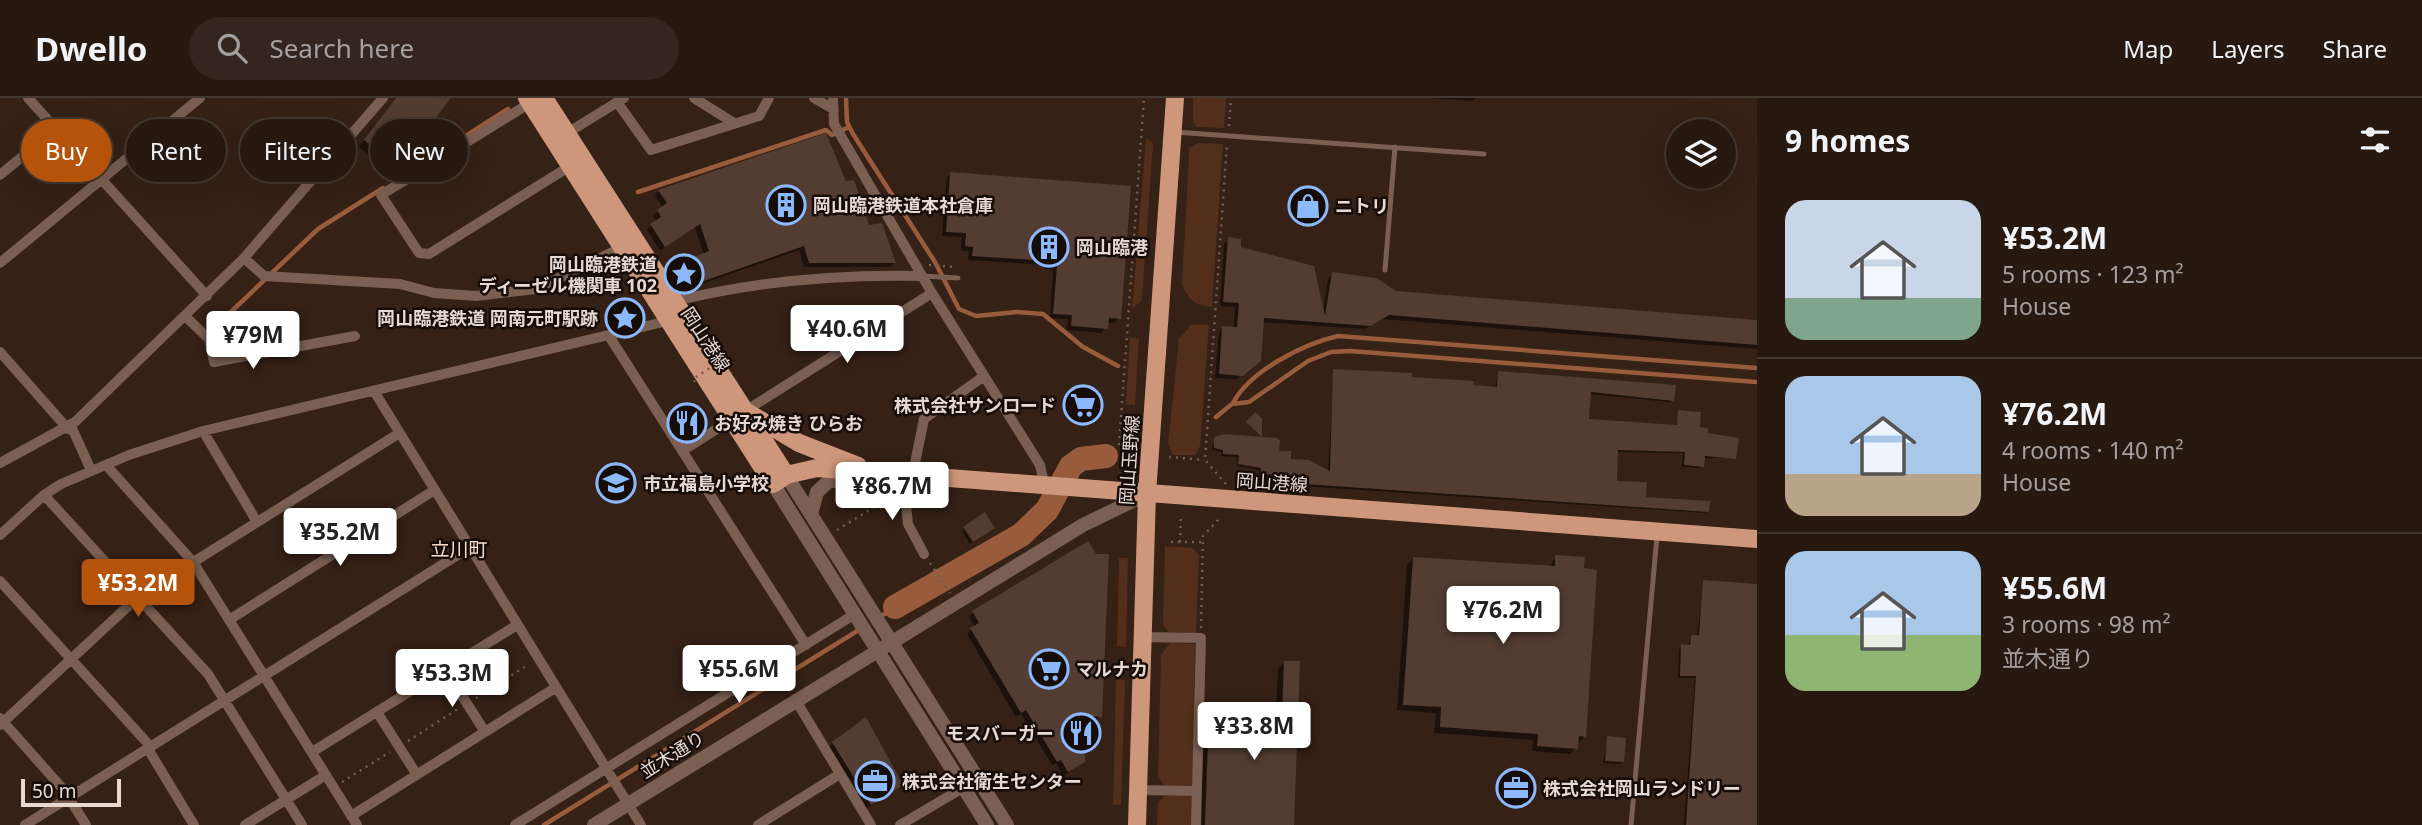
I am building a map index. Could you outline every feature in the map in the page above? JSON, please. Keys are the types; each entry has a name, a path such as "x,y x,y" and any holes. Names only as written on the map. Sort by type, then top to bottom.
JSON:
{"main road":[{"name":"岡山玉野線","path":"1137,825 1147,494 1175,98"},
{"name":"岡山港線","path":"535,99 779,479 817,468 901,481 1073,488 1757,540"},
{"path":"739,415 799,443 901,481"}],"street":[{"path":"29,98 47,119"},
{"path":"112,171 200,98"},
{"path":"694,98 734,123"},
{"path":"560,137 620,100 651,150 759,116 769,98"},
{"path":"814,98 833,104 839,131 927,273 932,293 1040,465 1045,487"},
{"path":"535,99 381,195 419,254 429,254 577,162"},
{"path":"0,463 69,428 186,317 244,258 377,100"},
{"path":"0,175 21,158"},
{"path":"0,263 99,182"},
{"path":"103,182 207,296"},
{"path":"244,258 269,276 400,284 434,293 477,296 514,294 536,289 629,244"},
{"path":"0,535 44,495 91,470 203,431 609,336 672,311 781,281 866,274 927,273"},
{"path":"682,451 932,293"},
{"path":"186,317 209,339 214,362 355,336"},
{"path":"609,336 806,645"},
{"path":"0,352 69,428 91,470"},
{"path":"927,558 908,524 901,481 924,419 984,376"},
{"path":"374,391 433,491 641,825"},
{"path":"203,431 257,522"},
{"path":"86,825 70,797 1,722 139,596 398,434"},
{"path":"106,465 192,562 354,820 417,775 555,688"},
{"path":"779,479 811,514 1007,825"},
{"path":"779,479 860,623 987,825"},
{"path":"811,514 817,492 829,481 901,481"},
{"path":"229,620 433,491"},
{"name":"並木通り","path":"594,825 794,699 1083,525 1147,494"},
{"path":"44,495 208,674 302,825"},
{"path":"25,825 469,548"},
{"path":"0,581 149,748 194,825"},
{"path":"515,825 608,773 806,645 860,623"},
{"path":"312,752 517,625"},
{"path":"1142,637 1201,638 1196,825"},
{"path":"445,669 485,732"},
{"path":"794,699 872,825"},
{"path":"377,712 417,775"},
{"path":"758,825 840,774"},
{"path":"245,825 326,775"},
{"path":"900,825 978,779"},
{"path":"1139,790 1197,791"}],"lane":[{"path":"1172,131 1484,154"},
{"path":"1385,270 1395,147"},
{"path":"927,273 958,278"},
{"path":"1631,825 1657,533"}],"path":[{"path":"1119,445 1144,98"},
{"path":"1205,460 1231,98"},
{"path":"927,273 954,267"},
{"path":"695,382 692,379 724,359 726,362"},
{"path":"1169,457 1205,460 1226,484"},
{"path":"837,530 886,498 901,481"},
{"path":"1180,542 1181,518"},
{"path":"1201,638 1203,536 1219,519"},
{"path":"1171,542 1203,542"},
{"path":"927,558 950,593"},
{"path":"334,788 538,659"}],"shaded area":[{"path":"1193,98 1226,98 1224,128 1197,127 1193,122"},
{"path":"1146,138 1153,143 1142,300 1132,309"},
{"path":"1198,143 1223,144 1212,307 1193,301 1182,284 1189,148"},
{"path":"1191,325 1209,325 1200,446 1195,455 1173,455 1168,444 1179,339"},
{"path":"1130,338 1139,338 1135,405 1126,404"},
{"path":"1165,546 1193,548 1199,555 1196,634 1169,632 1163,625"},
{"path":"1119,558 1128,558 1126,647 1117,646"},
{"path":"1170,643 1195,644 1193,786 1164,786 1158,776 1161,655"},
{"path":"1116,679 1125,680 1121,805 1113,805"},
{"path":"1165,796 1193,796 1192,825 1157,825 1158,802"}],"building":[{"path":"396,98 451,98 435,119 380,119"},
{"path":"370,132 370,145 364,140"},
{"name":"岡山臨港鉄道本社倉庫","path":"826,133 846,181 854,180 869,225 882,223 896,263 809,263 804,246 695,284 694,280 686,285 674,265 709,251 700,224 665,247 650,224 661,217 657,210 667,203 658,190"},
{"name":"岡山臨港","path":"950,172 1131,186 1121,319 1109,318 1108,329 1071,326 1072,315 1053,314 1057,266 1049,265 1049,261 972,256 973,247 965,246 966,233 946,232"},
{"path":"1228,237 1241,239 1241,247 1314,266 1325,316 1332,272 1376,278 1396,291 1757,320 1757,345 1389,315 1371,326 1264,318 1261,361 1243,376 1219,374 1222,326 1237,327 1239,303 1223,302"},
{"path":"1333,369 1412,373 1412,377 1474,381 1473,385 1497,387 1498,371 1676,385 1674,401 1591,392 1589,419 1677,425 1678,410 1701,412 1700,427 1708,428 1708,433 1739,438 1736,459 1705,456 1704,467 1684,465 1685,452 1618,450 1617,481 1647,482 1646,497 1710,501 1709,512 1273,480 1274,475 1260,474 1261,468 1238,464 1239,455 1223,454 1223,450 1214,448 1214,437 1225,434 1276,438 1280,440 1279,451 1291,451 1291,459 1309,460 1330,471"},
{"path":"1255,412 1262,418 1262,437 1246,422"},
{"path":"985,512 995,528 973,542 963,527"},
{"name":"マルナカ","path":"1088,541 1096,554 1109,554 1102,717 1087,716 1085,762 1068,772 1061,760 1057,762 1026,710 1021,713 970,628 979,623 972,611"},
{"path":"1555,555 1585,557 1584,568 1597,570 1586,737 1579,736 1578,749 1537,746 1538,734 1440,727 1441,707 1403,705 1413,557 1555,566"},
{"path":"1703,580 1757,584 1757,825 1686,825 1696,676 1680,676 1681,644 1690,645 1691,635 1699,635"},
{"path":"1284,661 1300,661 1294,825 1205,825 1209,711 1282,713"},
{"path":"866,717 903,785 871,805 832,742"},
{"path":"1607,736 1626,738 1624,762 1605,761"}],"waterway":[{"path":"846,98 847,122 853,134 935,262 959,309 976,316 1017,312 1043,314 1083,347 1118,366"},
{"path":"468,134 508,109"},
{"path":"638,192 826,130 832,135 849,127"},
{"path":"214,328 318,229 383,188"},
{"path":"1233,403 1252,380 1279,360 1309,345 1338,336 1757,368"},
{"path":"1216,417 1232,404 1249,402 1308,361 1331,352 1350,351 1757,382"},
{"path":"895,607 1021,535 1047,510 1071,466 1081,459 1106,456"},
{"path":"878,618 895,607"},
{"path":"544,825 862,628"}],"place":[{"name":"岡山臨港鉄道本社倉庫","path":"786,205"},
{"name":"ニトリ","path":"1308,206"},
{"name":"岡山臨港","path":"1049,247"},
{"name":"岡山臨港鉄道 ディーゼル機関車 102","path":"684,274"},
{"name":"岡山臨港鉄道 岡南元町駅跡","path":"625,318"},
{"name":"株式会社サンロード","path":"1083,405"},
{"name":"お好み焼き ひらお","path":"687,423"},
{"name":"市立福島小学校","path":"616,483"},
{"name":"マルナカ","path":"1049,669"},
{"name":"モスバーガー","path":"1081,733"},
{"name":"株式会社衛生センター","path":"875,781"},
{"name":"株式会社岡山ランドリー","path":"1516,788"}],"district":[{"name":"立川町","path":"459,549"}]}
